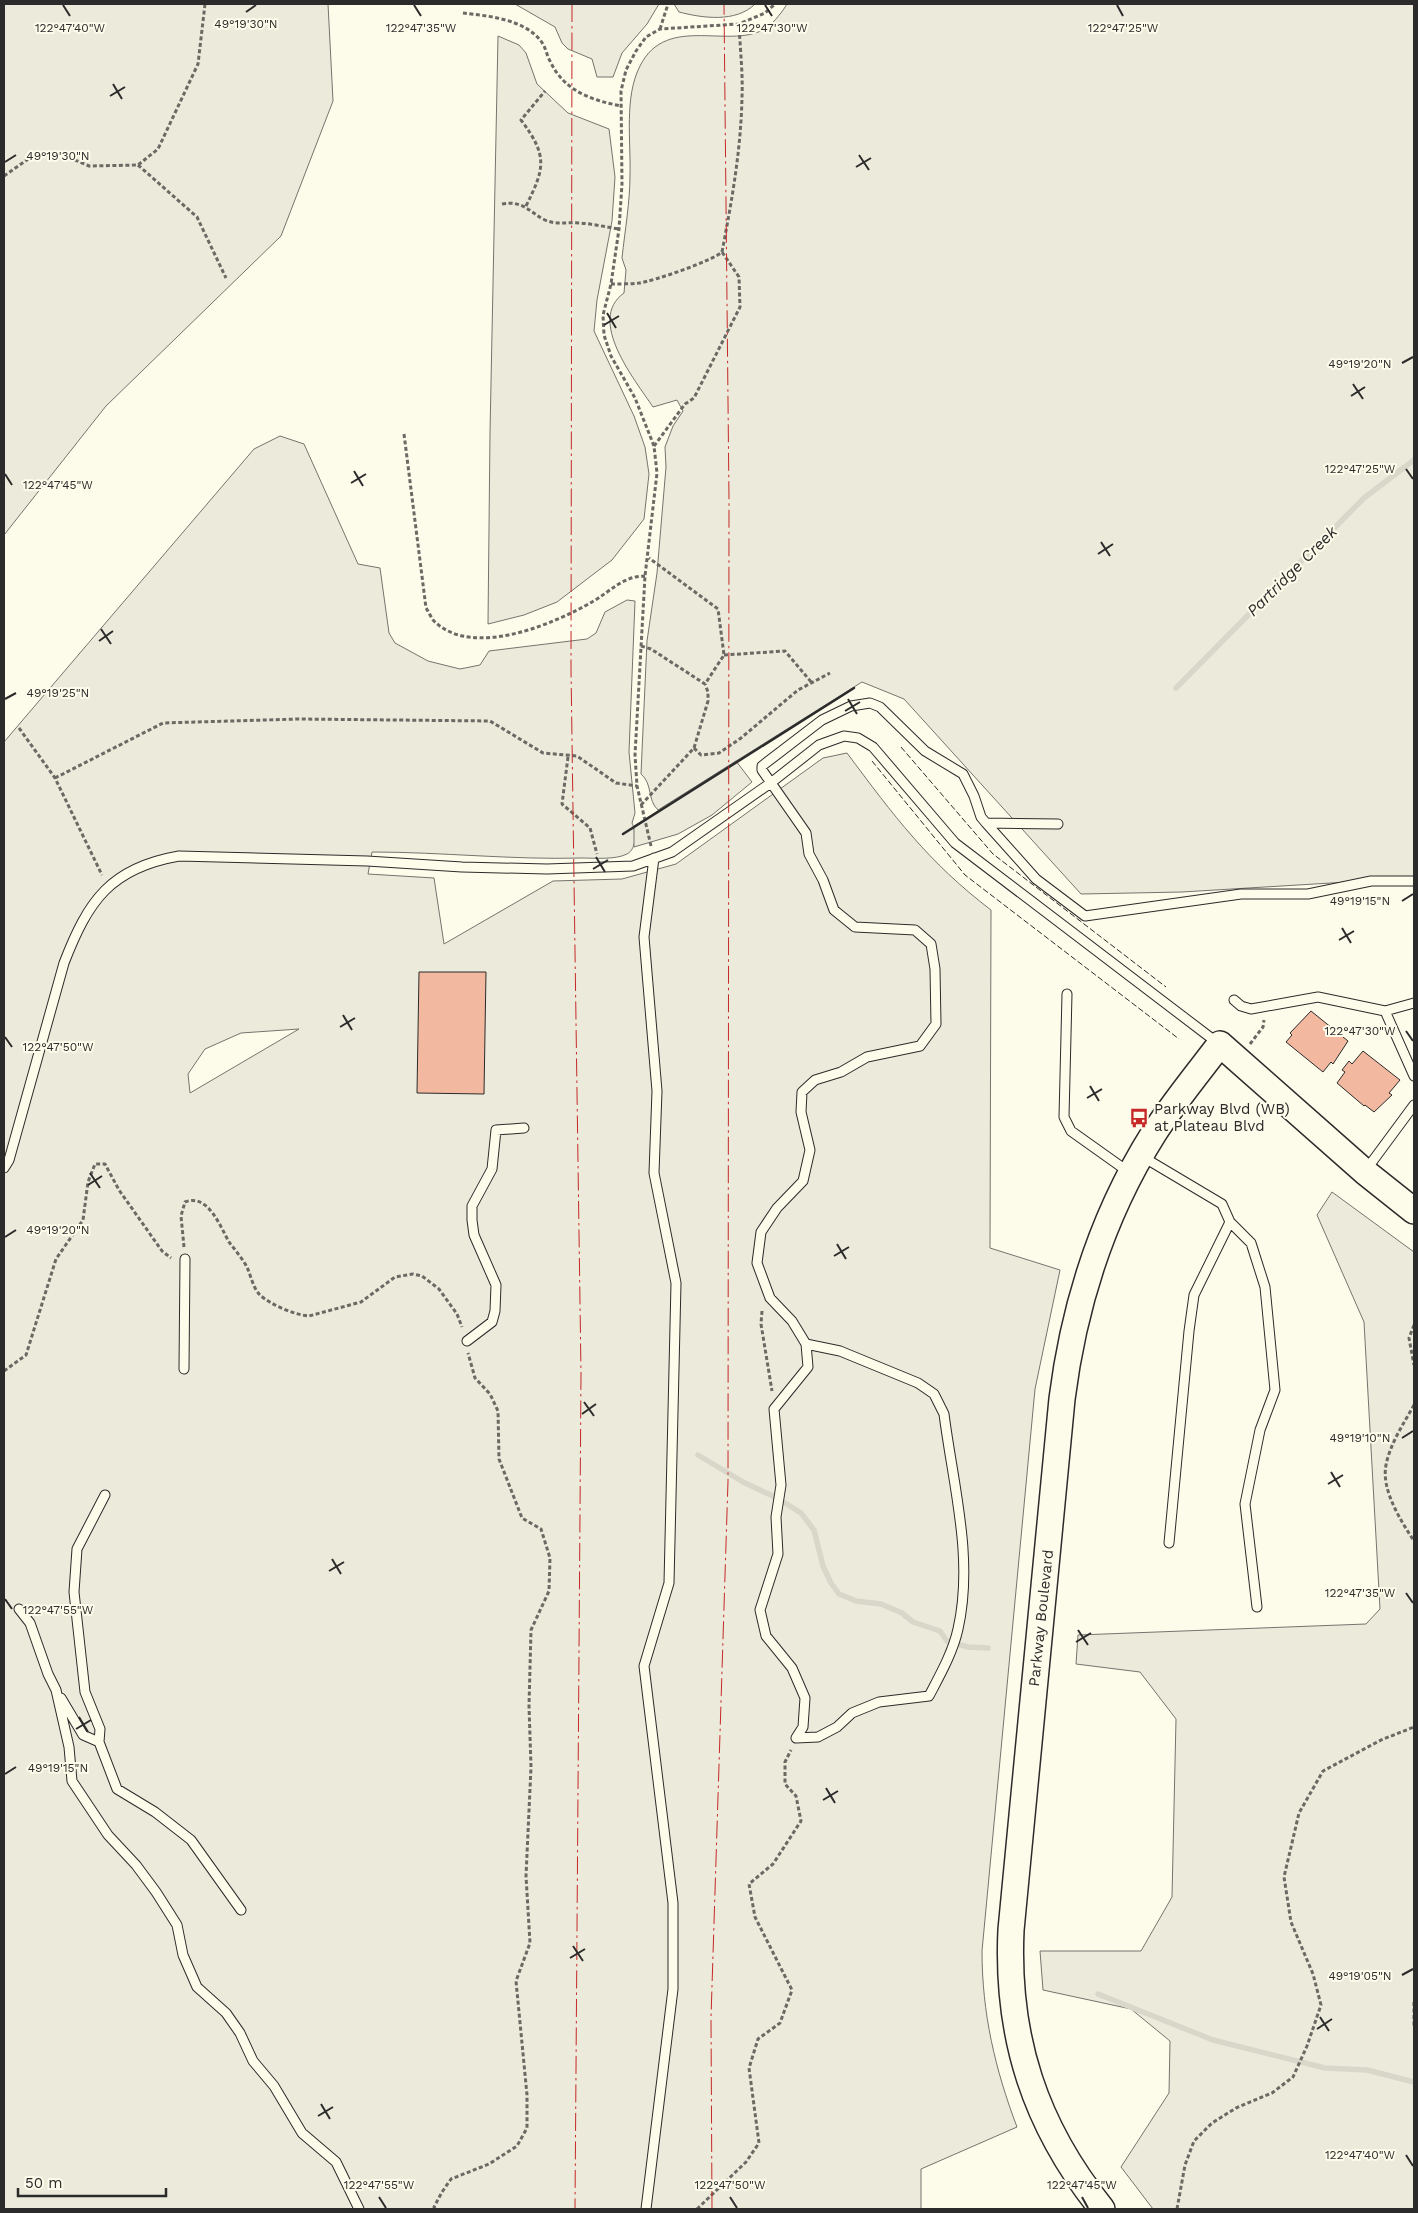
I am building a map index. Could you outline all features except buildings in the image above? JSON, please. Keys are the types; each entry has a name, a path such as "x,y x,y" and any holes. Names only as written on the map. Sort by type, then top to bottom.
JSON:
{"street":[{"name":"Parkway Boulevard","path":"1102,2209 1060,2150 1032,2088 1023,2061 1015,2020 1010,1948 1069,1354 1091,1264 1110,1217 1136,1164 1170,1110 1220,1044"},
{"path":"1220,1044 1365,1172 1414,1211"}],"lane":[{"path":"796,1738 803,1727 805,1698 792,1668 766,1636 760,1610 778,1554 776,1517 781,1485 774,1409 808,1367 806,1344 792,1322 770,1298 757,1263 761,1232 777,1208 803,1181 810,1150 801,1112 802,1092 815,1080 841,1072 867,1057 920,1046 936,1024 935,969 931,944 915,930 855,927 834,910 824,880 809,854 806,832 762,770 765,762 822,720 851,706 870,703 880,707 925,751 963,774 974,796 981,817 986,823 1036,880 1085,916 1241,894 1308,894 1371,881 1414,881"},
{"path":"4,1168 9,1160 64,963 74,936 107,887 140,866 179,856 367,861 462,867 601,868 634,866 672,852 772,782 818,745 833,738 844,736 858,738 873,747 955,843 1220,1044"},
{"path":"986,823 1058,824"},
{"path":"646,2209 673,1989 673,1903 644,1666 668,1583 676,1283 654,1173 657,1091 644,937 654,858"},
{"path":"1067,994 1064,1117 1071,1131 1222,1204 1230,1222 1251,1243 1265,1287 1275,1390 1260,1430 1245,1504 1257,1607"},
{"path":"1234,1000 1241,1006 1251,1009 1318,997 1385,1011 1414,1003"},
{"path":"1385,1011 1414,1076"},
{"path":"1365,1172 1414,1105"},
{"path":"467,1341 492,1322 496,1310 496,1285 474,1235 472,1206 492,1169 496,1130 524,1128"},
{"path":"1169,1543 1194,1296 1230,1222"},
{"path":"184,1369 185,1259"},
{"path":"796,1738 818,1737 837,1727 852,1713 879,1702 929,1696 958,1630 966,1567 944,1414 934,1394 918,1383 840,1350 806,1344"},
{"path":"106,1495 77,1549 74,1592 85,1692 100,1730 99,1742 117,1789 155,1812 191,1840 241,1910"},
{"path":"20,1609 30,1623 48,1674 56,1690 83,1735 99,1742"},
{"path":"56,1690 69,1747 72,1782 108,1835 136,1865 156,1892 177,1925 184,1955 197,1987 226,2013 240,2033 253,2061 274,2086 302,2133 336,2162 359,2209"}],"path":[{"path":"4,176 31,157 61,154 89,166 138,165 158,149 198,64 204,4"},
{"path":"660,29 668,4"},
{"path":"654,858 637,786 635,755 646,576 656,497 654,446 635,398 611,356 604,335 603,315 611,284 619,229 622,184 621,106 626,70 646,37 660,29 739,24 765,13 775,4"},
{"path":"462,13 504,20 521,27 543,44 550,62 567,84 587,98 621,106"},
{"path":"611,284 638,283 656,278 711,260 722,252 734,192 739,152 742,95 739,24"},
{"path":"526,206 540,178 542,163 534,137 521,120 545,91"},
{"path":"138,165 197,217 226,278"},
{"path":"502,204 508,202 526,206 544,220 555,223 578,223 619,229"},
{"path":"654,446 685,404 694,398 740,307 739,277 722,252"},
{"path":"404,434 426,608 434,621 475,638 490,638 528,631 556,621 592,602 632,576 646,576"},
{"path":"648,558 718,609 724,655 705,684"},
{"path":"641,646 651,649 705,684 708,692 708,701 694,748 641,805"},
{"path":"724,655 785,651 812,683"},
{"path":"694,748 702,755 720,753 742,738 798,690 830,673"},
{"path":"55,778 163,724 299,719 490,721 543,752 577,756 616,783 637,786"},
{"path":"19,728 55,778 107,887"},
{"path":"568,756 562,804 590,828 601,868"},
{"path":"1255,1038 1261,1030"},
{"path":"4,1371 26,1355 56,1259 83,1220 88,1182 95,1164 105,1164 119,1190 162,1251 169,1257 185,1259 181,1231 182,1208 185,1202 194,1200 202,1202 210,1210 246,1266 256,1290 268,1300 302,1316 310,1316 361,1302 395,1277 413,1274 422,1276 439,1289 457,1314 467,1341 471,1369 475,1378 490,1394 498,1411 499,1459 522,1518 541,1529 550,1558 550,1582 549,1591 531,1630 529,1706 531,1768 526,1876 530,1943 516,1981 527,2095 527,2128 517,2146 489,2164 451,2179 434,2207 435,2209"},
{"path":"762,1277 762,1324 774,1409"},
{"path":"1414,1325 1409,1338 1414,1365"},
{"path":"1414,1405 1398,1434 1385,1466 1389,1494 1399,1517 1414,1540"},
{"path":"1177,2209 1185,2165 1194,2141 1212,2123 1236,2108 1272,2092 1293,2076 1307,2046 1321,2005 1313,1974 1291,1922 1284,1877 1300,1813 1323,1771 1381,1740 1414,1727"},
{"path":"697,2209 746,2162 759,2143 749,2068 758,2039 780,2024 792,1990 755,1918 749,1884 773,1864 801,1821 796,1796 785,1784 785,1762 796,1738"},
{"path":"1414,2002 1414,2027"}],"shaded area":[{"path":"4,4 328,4 333,101 281,236 106,406 4,535"},
{"path":"515,4 659,4 647,24 622,53 613,77 597,77 592,59 568,49 562,43 555,27"},
{"path":"674,4 755,4 738,14 708,17 679,12"},
{"path":"787,4 1414,4 1414,878 1182,892 1081,894 904,699 862,682 658,810 652,802 647,782 641,774 647,641 657,573 666,467 665,447 673,426 683,411 677,400 653,407 626,366 612,334 610,318 614,305 624,293 626,270 622,258 630,185 629,119 632,91 640,66 652,50 666,41 683,37 753,34 768,27"},
{"path":"498,36 519,45 526,53 537,84 568,113 609,129 615,177 612,221 597,300 594,331 634,416 645,447 649,474 644,519 612,560 557,602 524,615 488,624 490,433"},
{"path":"280,436 304,444 358,564 380,568 389,633 395,643 428,661 460,669 480,665 489,651 587,639 596,633 605,612 627,600 635,601 629,752 635,813 632,823 635,835 633,848 622,856 605,858 530,858 372,852 368,874 434,878 444,944 553,881 622,879 676,864 823,758 847,753 880,797 930,856 991,910 990,1248 1060,1270 1035,1389 982,1951 984,1996 991,2041 1002,2084 1017,2127 921,2169 921,2209 4,2209 4,742 254,449","holes":["299,1029 190,1093 188,1074 205,1049 241,1033"]},
{"path":"736,761 752,782 712,815 678,834 634,847 634,826"},
{"path":"1332,1192 1414,1252 1414,2209 1153,2209 1121,2167 1169,2093 1170,2041 1131,2009 1043,1990 1040,1951 1141,1951 1172,1897 1176,1719 1140,1672 1076,1664 1078,1635 1366,1624 1380,1609 1364,1322 1317,1215"}],"waterway":[{"name":"Partridge Creek","path":"1176,688 1364,498 1414,460"},
{"path":"698,1455 801,1513 814,1530 823,1566 839,1594 856,1601 881,1604 902,1613 913,1622 940,1631 947,1641 968,1647 988,1648"},
{"path":"1098,1994 1213,2040 1325,2068 1367,2070 1414,2082"}],"fence":[{"path":"901,747 993,854 1166,987"},
{"path":"872,761 965,875 1179,1039"}],"wall":[{"path":"623,834 854,688"}],"power":[{"path":"572,4 571,669 581,1373 575,2209"},
{"path":"712,2209 711,2018 728,1481 729,500 724,4"}],"place":[{"name":"Parkway Blvd (WB) at Plateau Blvd","path":"1139,1118"}]}
